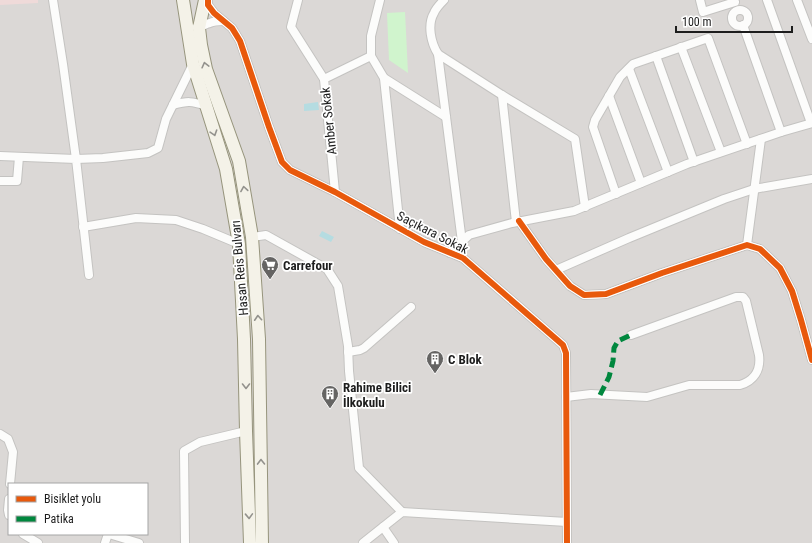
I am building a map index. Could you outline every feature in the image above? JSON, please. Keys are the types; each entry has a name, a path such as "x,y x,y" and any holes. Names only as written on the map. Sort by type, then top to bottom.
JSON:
{"main road":[{"name":"Hasan Reis Bulvarı","path":"183,0 193,64 226,169 239,244 245,364 250,543"},
{"name":"Hasan Reis Bulvarı","path":"207,0 199,28 201,45 206,69 240,161 252,237 259,339 262,543"}],"street":[{"path":"53,0 76,159 89,275"},
{"name":"Saçıkara Sokak","path":"207,0 208,5 214,13 232,28 240,41 282,162 290,170 335,192 424,242 463,258 563,346 566,353 567,543"},
{"path":"298,0 291,27 324,79"},
{"path":"380,0 371,36 371,56 384,78 400,229"},
{"path":"444,0 432,14 430,30 434,47 438,54 462,242"},
{"path":"700,0 703,12 735,1 738,10"},
{"path":"450,253 469,235 518,222 574,211 721,152 812,123 768,0"},
{"path":"797,0 812,39"},
{"path":"738,10 743,11 748,17 747,22 740,26 735,24 732,20 734,12 738,10"},
{"path":"186,25 199,28 210,22 223,21"},
{"path":"743,25 781,132"},
{"path":"616,194 593,127 595,120 620,77 633,64 708,38 747,144"},
{"path":"681,47 721,152"},
{"path":"438,54 575,139 585,207"},
{"name":"Amber Sokak","path":"335,192 324,79 371,56"},
{"path":"656,56 694,162"},
{"path":"0,156 76,159 103,158 148,153 153,151 158,148 166,119 193,64"},
{"path":"629,69 668,172"},
{"path":"384,78 446,117"},
{"path":"502,95 518,222 546,259 570,286 584,295 606,294 747,244 760,249 780,268 792,292 812,360"},
{"path":"609,96 641,183"},
{"path":"173,105 184,102 192,102 206,106"},
{"path":"747,244 761,139"},
{"path":"0,180 17,182 19,157"},
{"path":"556,270 724,199 754,189 812,179"},
{"path":"83,227 136,218 176,220 203,229 239,244"},
{"path":"252,237 266,235 327,269 338,286 348,346 349,371 359,468 402,512"},
{"path":"566,397 591,394 647,397 689,385 740,385 752,379 760,364 746,301 743,297 736,297 631,335"},
{"path":"348,352 364,348 411,307"},
{"path":"244,339 259,339"},
{"path":"245,364 259,363"},
{"path":"185,543 184,451 200,442 246,431"},
{"path":"0,434 8,439 13,452 10,483"},
{"path":"363,543 402,512 567,522"},
{"path":"383,527 394,543"},
{"path":"25,535 38,543"},
{"path":"112,535 139,543"}],"shaded area":[{"path":"0,0 812,0 812,543 0,543"},
{"path":"0,0 38,0 38,3 0,5"}],"green space":[{"path":"405,12 408,73 389,60 387,13"}],"water":[{"path":"318,102 319,110 304,111 304,104"},
{"path":"322,231 334,237 331,242 319,236"}],"marked path":[{"path":"600,395 609,377 613,361 614,348 618,341 631,335"}],"cycle path":[{"path":"208,0 208,5 214,13 232,28 240,41 282,162 290,170 335,192 424,242 463,258 563,345 566,353 567,543"},
{"path":"519,221 546,259 570,286 584,295 606,294 662,273 747,245 760,249 780,268 792,291 812,360"}],"place":[{"name":"Carrefour","path":"270,280"},
{"name":"C Blok","path":"435,374"},
{"name":"Rahime Bilici İlkokulu","path":"330,409"}]}
